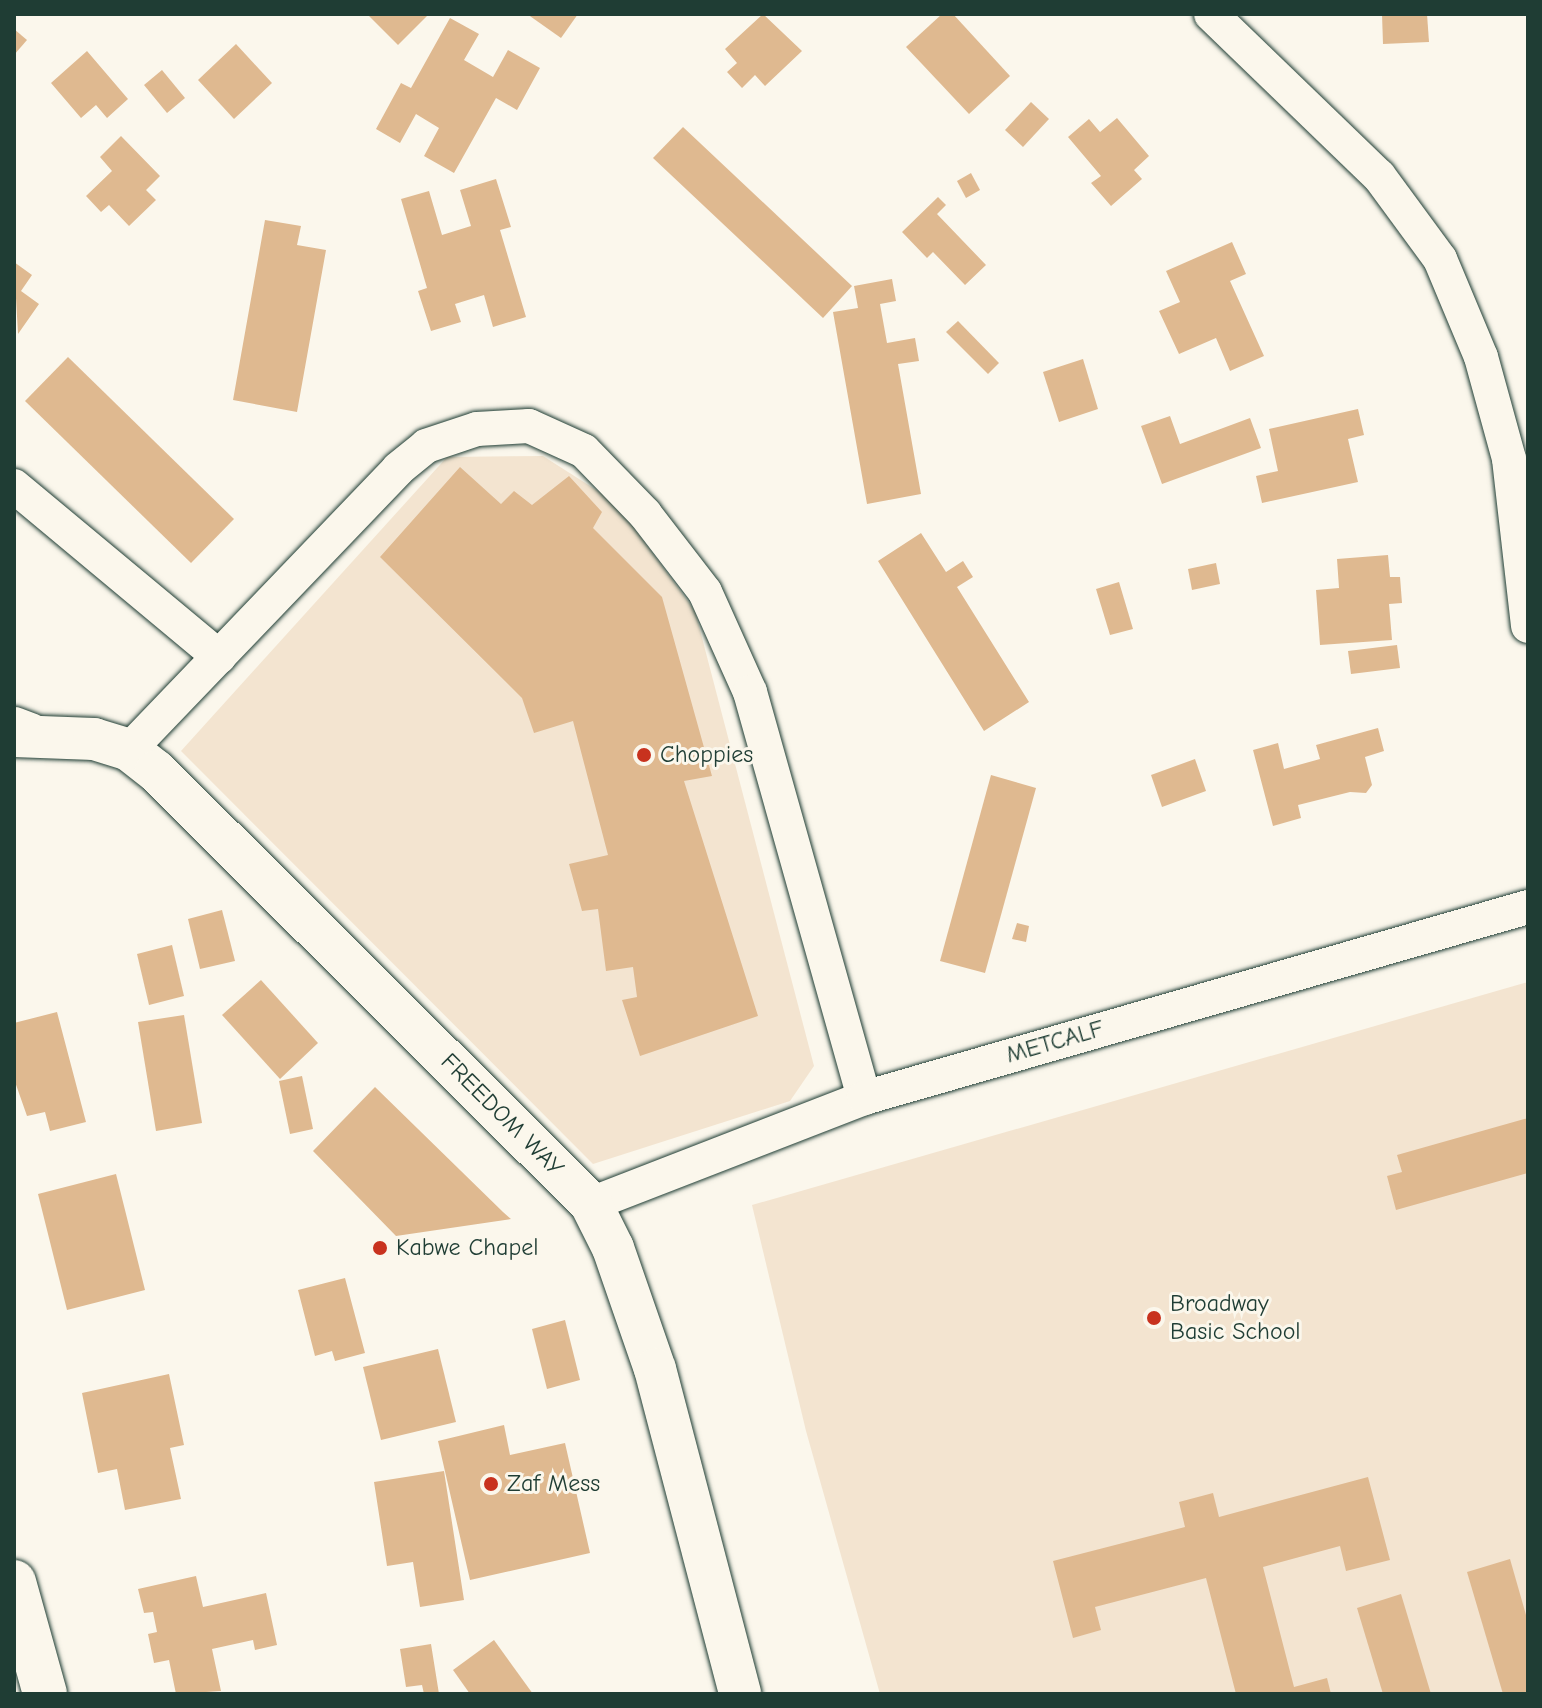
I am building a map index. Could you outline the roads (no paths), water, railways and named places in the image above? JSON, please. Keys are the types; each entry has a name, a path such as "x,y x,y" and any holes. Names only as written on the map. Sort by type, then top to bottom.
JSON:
{"highway":[{"path":"14,1582 45,1694"}],"main road":[{"name":"FREEDOM WAY","path":"19,733 94,739 129,750 591,1204 613,1248 655,1369 740,1694"}],"street":[{"path":"1211,14 1379,176 1440,259 1481,357 1509,459 1528,626"},
{"path":"129,750 398,469 426,446 477,429 529,426 584,451 645,514 705,592 750,692 864,1098"},
{"path":"14,486 219,657"},
{"name":"METCALF","path":"591,1204 864,1098 1528,907"}],"place":[{"name":"Choppies","path":"644,755"},
{"name":"Kabwe Chapel","path":"380,1248"},
{"name":"Broadway Basic School","path":"1154,1318"},
{"name":"Zaf Mess","path":"491,1484"}]}
